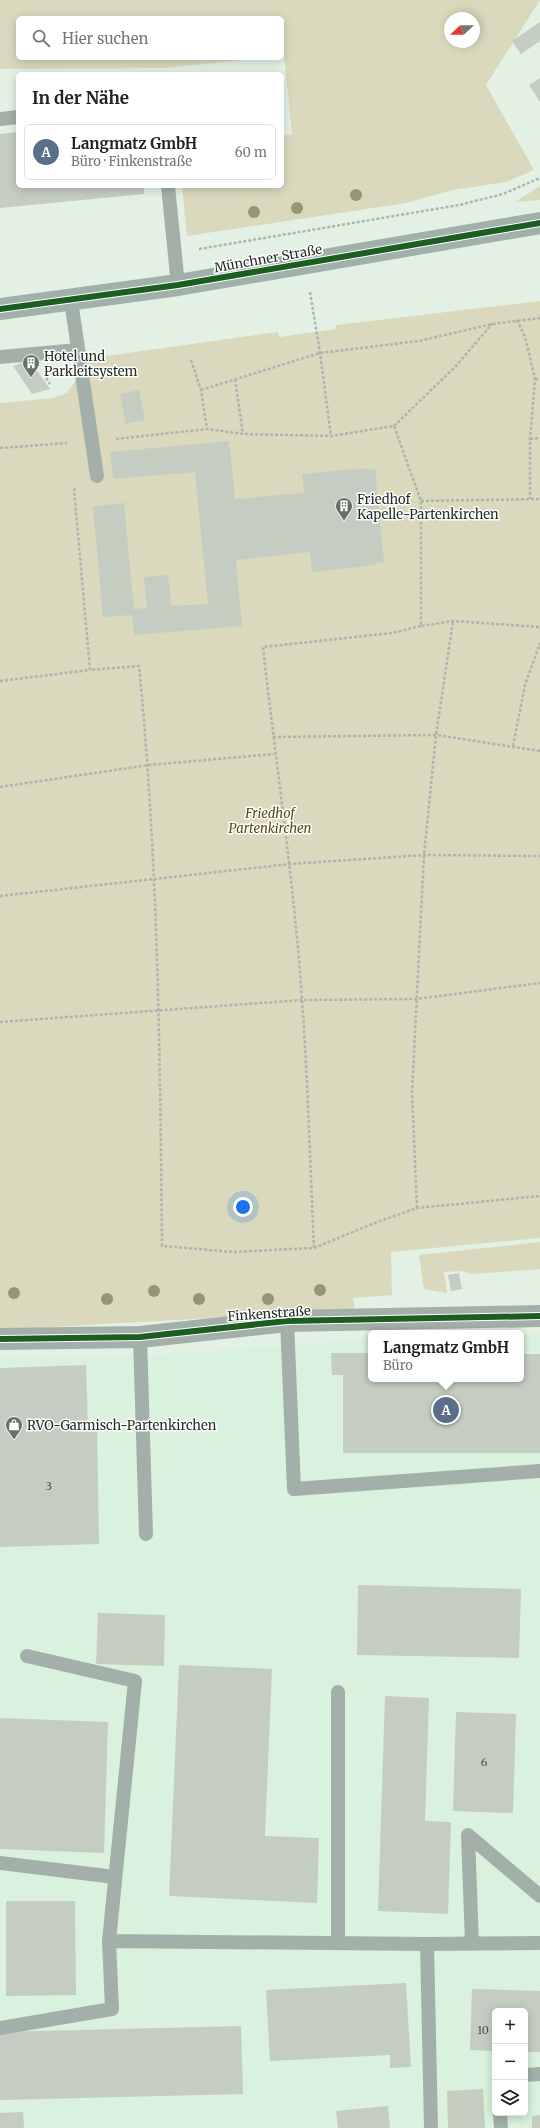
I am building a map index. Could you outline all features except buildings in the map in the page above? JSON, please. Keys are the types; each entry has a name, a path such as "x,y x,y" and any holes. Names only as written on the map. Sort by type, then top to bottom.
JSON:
{"main road":[{"name":"Münchner Straße","path":"0,309 71,301 178,285 304,262 540,223"}],"street":[{"name":"Finkenstraße","path":"0,1339 140,1337 287,1321 540,1316"}],"lane":[{"path":"0,119 16,117"},
{"path":"168,188 178,285"},
{"path":"71,301 97,476"},
{"path":"0,357 78,350"},
{"path":"287,1321 294,1489 540,1471"},
{"path":"140,1337 146,1534"},
{"path":"0,2028 112,2009 109,1941 135,1681 27,1656"},
{"path":"338,1692 338,1943"},
{"path":"472,1944 468,1835 540,1896"},
{"path":"0,1863 115,1877"},
{"path":"109,1941 427,1944 540,1943"},
{"path":"427,1944 431,2128"},
{"path":"528,2075 540,2074"},
{"path":"500,2116 500,2128"}],"path":[{"path":"174,253 459,205 503,194 540,178"},
{"path":"304,262 320,353 331,436"},
{"path":"200,390 320,353 419,341 492,324 540,318"},
{"path":"516,320 525,337 535,379 530,438 530,499"},
{"path":"0,448 92,441 207,429 243,434 331,436 394,426 455,367 492,324"},
{"path":"191,360 200,390 207,429"},
{"path":"235,378 243,434"},
{"path":"535,379 540,379"},
{"path":"394,426 421,501 421,626"},
{"path":"530,438 540,438"},
{"path":"90,670 74,490 97,476"},
{"path":"421,501 540,499"},
{"path":"417,1208 412,1093 424,855 436,735 453,621"},
{"path":"314,1248 302,1000 290,864 274,754 263,647 392,633 421,626 453,621 540,627"},
{"path":"513,746 525,685 540,643"},
{"path":"0,681 90,670 140,666 149,765 160,1011 162,1246 234,1252 314,1248 377,1222 417,1208 540,1196"},
{"path":"273,737 436,735 540,751"},
{"path":"0,787 149,765 274,754"},
{"path":"0,896 290,864 424,855 540,856"},
{"path":"0,1022 302,1000 416,999 540,983"}],"shaded area":[{"path":"540,1334 540,2128 0,2128 0,1356 135,1356 368,1339 368,1382 524,1382 524,1335"}],"green space":[{"path":"0,0 540,0 486,85 534,170 506,182 453,190 406,203 187,236 182,188 284,188 284,136 292,134 284,56 284,16 16,16 16,60 240,60 166,68 0,69"},
{"path":"540,186 540,200 515,202"},
{"name":"Friedhof Partenkirchen","path":"540,301 540,1238 391,1252 392,1295 353,1298 355,1310 0,1330 0,403 53,398 67,393 92,358 278,332 279,337 336,329 336,325"},
{"path":"540,1242 540,1269 473,1274 461,1271 444,1272 447,1293 424,1289 419,1255"}],"cycle path":[{"path":"0,309 178,285 540,223"},
{"path":"0,1339 140,1337 287,1321 540,1316"}],"place":[{"name":"Hotel und Parkleitsystem","path":"31,378"},
{"name":"Friedhof Kapelle-Partenkirchen","path":"344,521"},
{"name":"Langmatz GmbH","path":"446,1410"},
{"name":"RVO-Garmisch-Partenkirchen","path":"14,1440"}]}
